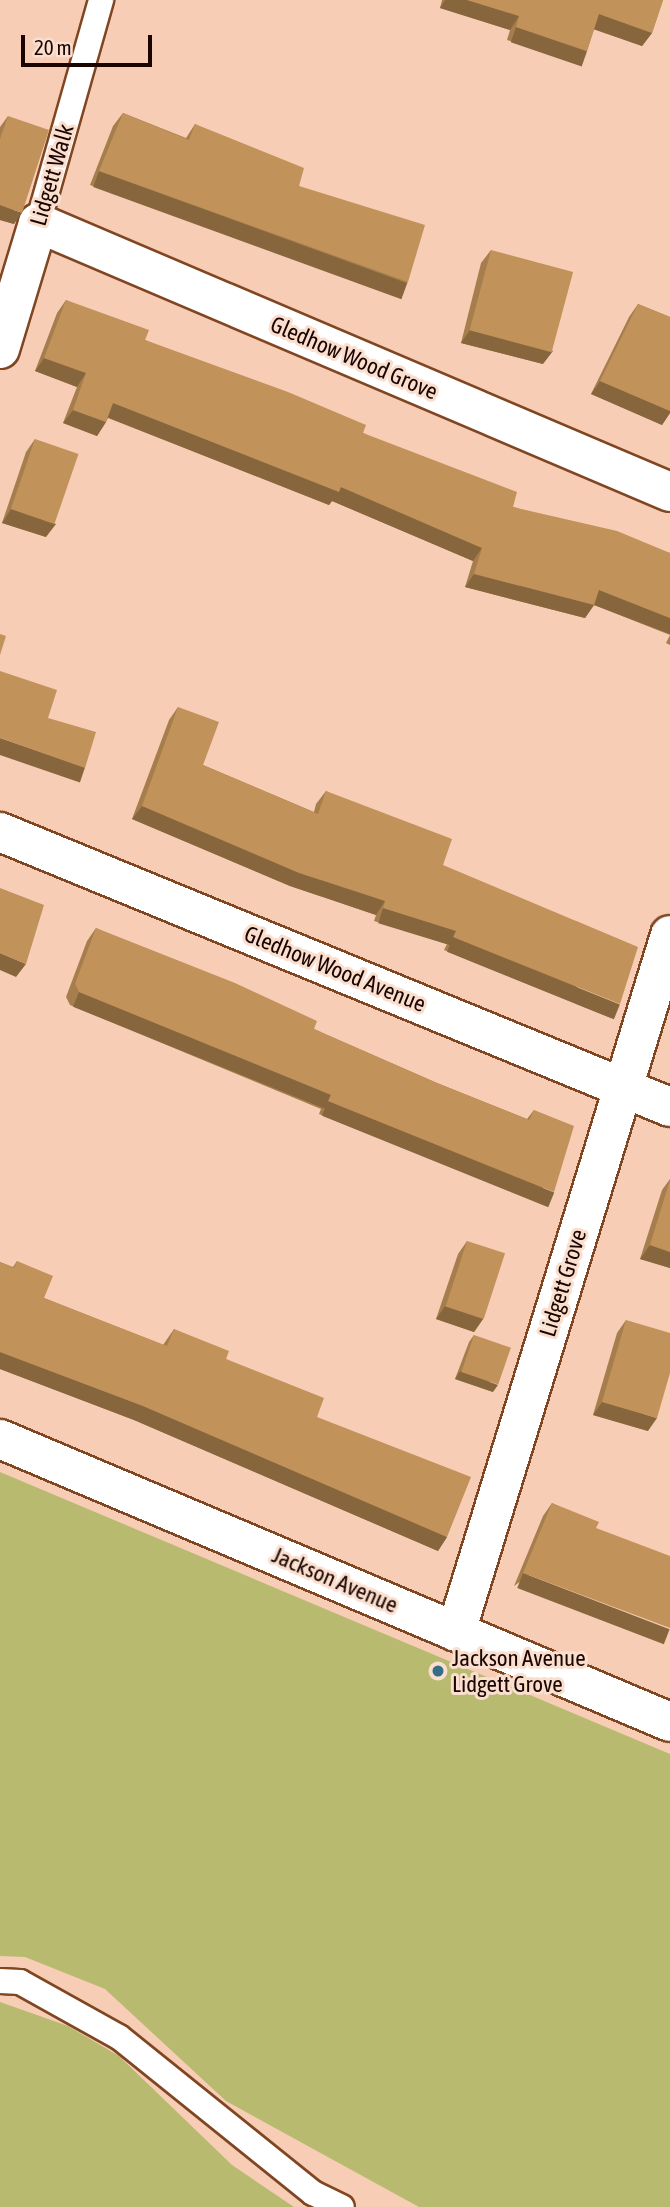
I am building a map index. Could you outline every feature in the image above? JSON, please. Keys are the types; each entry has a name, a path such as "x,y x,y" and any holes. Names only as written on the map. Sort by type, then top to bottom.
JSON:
{"street":[{"name":"Lidgett Walk","path":"0,349 38,223"},
{"name":"Gledhow Wood Grove","path":"38,223 670,492"},
{"name":"Gledhow Wood Avenue","path":"0,832 670,1107"},
{"name":"Lidgett Grove","path":"456,1632 670,935"},
{"name":"Jackson Avenue","path":"0,1438 670,1723"}],"lane":[{"name":"Lidgett Walk","path":"38,223 101,0"},
{"path":"0,1981 20,1982 118,2038 313,2193 342,2207"}],"green space":[{"path":"0,1472 670,1754 670,2207 419,2207 226,2101 105,1989 25,1957 0,1956"},
{"path":"0,2002 68,2026 119,2056 232,2165 294,2207 0,2207"}],"building":[{"path":"467,0 663,0 652,33 599,14 587,51 516,27 519,16"},
{"path":"123,113 189,140 195,124 304,168 299,186 425,225 408,282 99,171"},
{"path":"8,116 49,130 22,213 0,205 0,139"},
{"path":"491,250 573,272 552,352 470,330"},
{"path":"66,300 149,330 145,340 288,392 366,425 363,433 517,492 513,507 617,531 670,553 670,618 599,590 594,605 474,574 482,548 341,487 339,492 113,403 106,422 73,410 86,373 44,358"},
{"path":"638,304 670,317 670,411 600,381"},
{"path":"35,439 78,454 54,524 11,509"},
{"path":"0,634 6,636 0,655"},
{"path":"0,671 57,690 48,718 96,732 85,768 0,738"},
{"path":"178,707 219,722 203,765 318,814 326,791 452,839 443,865 638,947 620,1004 453,937 456,931 383,908 385,901 299,873 142,806"},
{"path":"0,888 44,905 26,964 0,953"},
{"path":"96,928 235,983 317,1021 314,1029 437,1083 529,1120 534,1110 574,1126 554,1192 328,1101 331,1095 79,992 75,984"},
{"path":"670,1180 670,1252 650,1245"},
{"path":"467,1241 505,1253 484,1319 446,1307"},
{"path":"17,1261 53,1276 44,1298 167,1346 174,1329 229,1351 226,1359 324,1398 317,1417 471,1477 447,1537 143,1406 0,1352 0,1262 14,1268"},
{"path":"626,1320 670,1333 670,1373 657,1418 602,1402"},
{"path":"474,1335 511,1348 498,1385 461,1372"},
{"path":"552,1503 599,1522 596,1528 670,1556 670,1628 523,1573"}],"place":[{"name":"Jackson Avenue Lidgett Grove","path":"438,1671"}]}
